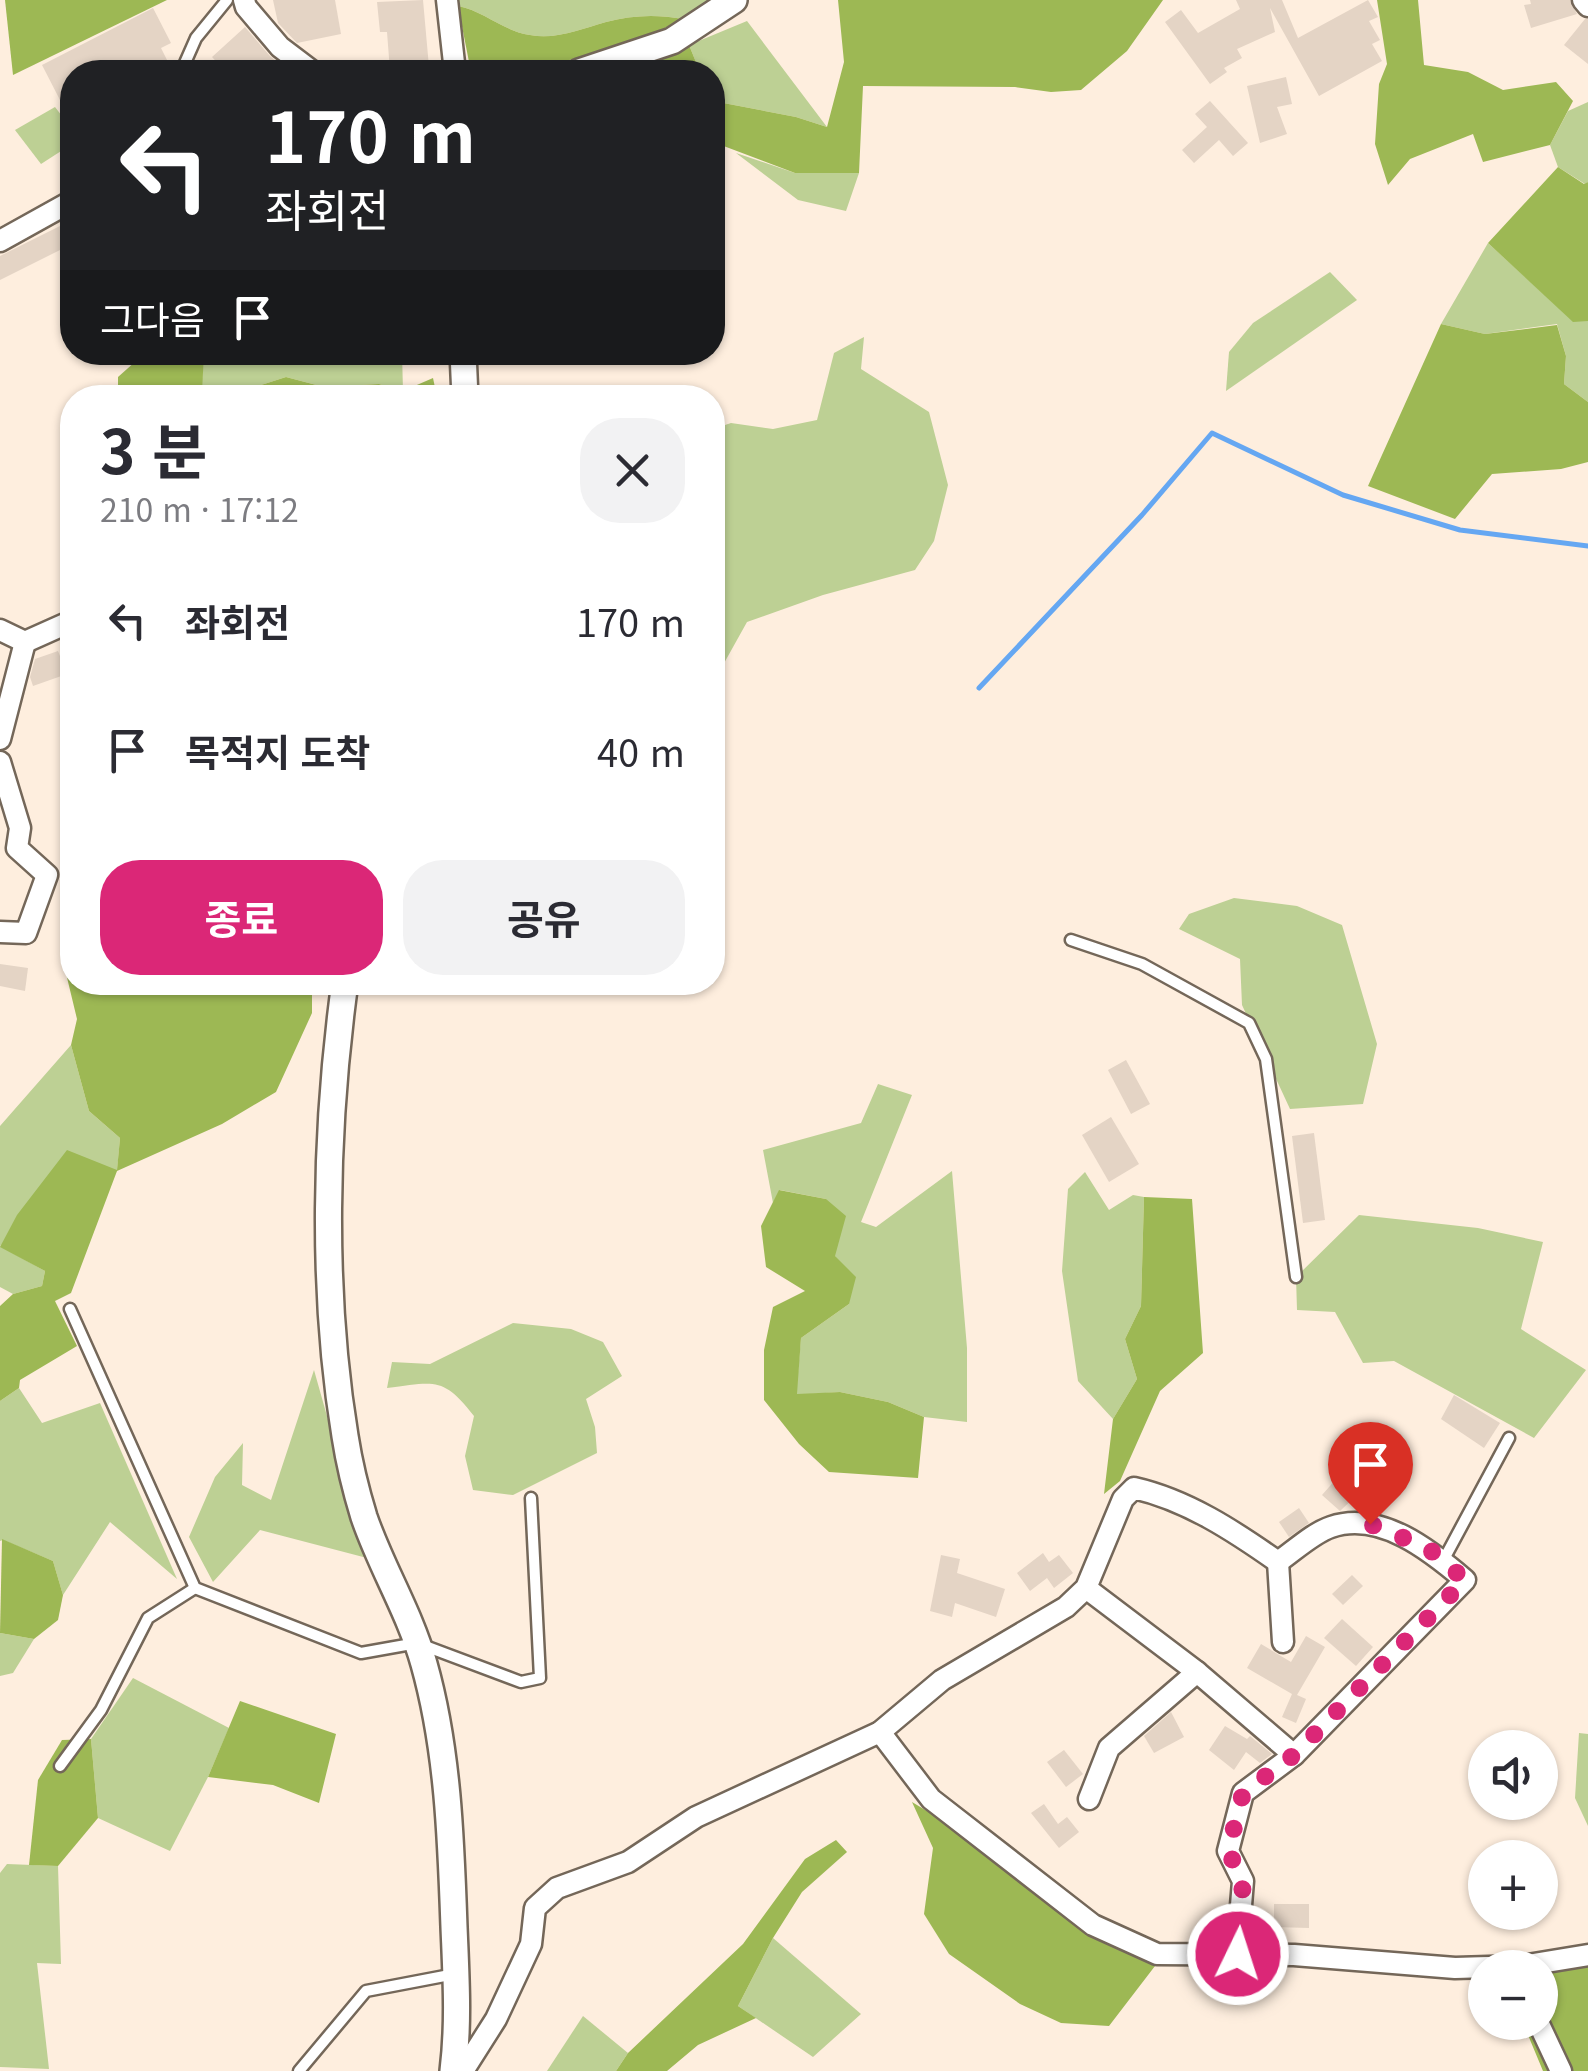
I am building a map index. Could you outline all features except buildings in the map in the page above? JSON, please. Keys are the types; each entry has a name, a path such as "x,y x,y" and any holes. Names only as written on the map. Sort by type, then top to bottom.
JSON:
{"street":[{"path":"244,0 280,48 296,60"},
{"path":"448,0 454,60"},
{"path":"616,60 672,42 734,0"},
{"path":"1583,0 1588,6"},
{"path":"0,240 60,208"},
{"path":"0,630 25,642 60,626"},
{"path":"0,739 25,642"},
{"path":"0,762 20,828 17,848 47,875 26,933 0,932"},
{"path":"343,995 327,1244 334,1346 345,1437 364,1517 424,1662 442,1754 456,1974 458,2032 453,2071"},
{"path":"464,2071 496,2019 531,1944 535,1908 557,1888 628,1862 696,1816 880,1732 942,1680 1066,1607 1086,1588 1122,1499 1134,1488 1160,1494 1232,1530 1278,1562"},
{"path":"1238,1954 1243,1881 1228,1851 1243,1793 1294,1755 1465,1580 1428,1548 1370,1524 1331,1527 1278,1562"},
{"path":"1278,1562 1284,1642"},
{"path":"1086,1588 1197,1672 1294,1755"},
{"path":"1089,1799 1109,1748 1197,1672"},
{"path":"880,1732 931,1800 1094,1925 1157,1954 1294,1955 1468,1968"},
{"path":"1558,1960 1588,1956"},
{"path":"1546,2040 1560,2071"}],"lane":[{"path":"186,60 196,38 227,0"},
{"path":"1070,940 1142,964 1249,1023 1266,1059 1296,1277"},
{"path":"70,1309 195,1588 360,1653 416,1643 521,1682 540,1678 531,1498"},
{"path":"1442,1561 1509,1438"},
{"path":"60,1766 101,1710 148,1618 195,1588"},
{"path":"299,2071 366,1991 456,1974"}],"green space":[{"path":"5,0 167,0 13,75"},
{"path":"458,0 709,0 683,19 634,17 540,36 520,33 458,6"},
{"path":"838,0 1163,0 1127,51 1081,90 863,86 859,173 795,173 725,147 725,103 827,127 844,62"},
{"path":"1377,0 1418,0 1424,65 1468,72 1503,90 1556,82 1573,101 1550,145 1483,162 1473,134 1410,159 1388,185 1375,144 1379,84 1387,64"},
{"path":"458,6 520,33 540,36 634,17 683,19 653,34 570,60 469,60"},
{"path":"747,21 827,127 725,103 725,60 695,60 689,45"},
{"path":"689,45 695,60 646,60"},
{"path":"1588,102 1585,184 1558,167 1550,145 1568,111"},
{"path":"55,107 60,113 60,152 41,164 15,130"},
{"path":"736,153 795,173 859,173 846,211 798,200"},
{"path":"1558,167 1584,184 1588,182 1588,321 1573,322 1488,243"},
{"path":"1488,243 1573,321 1588,321 1588,402 1564,384 1566,356 1557,324 1485,334 1441,324"},
{"path":"1330,272 1357,300 1226,391 1229,352 1253,323"},
{"path":"1441,324 1485,334 1557,325 1566,356 1564,384 1588,402 1588,462 1561,469 1492,474 1455,519 1368,486"},
{"path":"864,337 861,369 929,412 948,485 934,541 915,570 823,595 747,622 725,661 725,425 773,429 817,420 834,353"},
{"path":"132,365 203,365 202,385 118,385 118,377"},
{"path":"203,365 402,365 403,385 316,385 286,377 261,385 202,385"},
{"path":"286,377 316,385 261,385"},
{"path":"1234,898 1297,906 1342,925 1377,1044 1363,1104 1290,1109 1242,1005 1240,959 1179,929 1189,914"},
{"path":"71,995 312,995 312,1013 276,1092 222,1124 117,1171 71,1293 55,1301 77,1346 20,1380 19,1388 0,1401 0,1306 13,1294 42,1286 45,1271 0,1247 17,1215 67,1150 117,1170 120,1138 89,1111 71,1045 77,1019"},
{"path":"71,1045 89,1111 120,1138 117,1171 0,1246 0,1126"},
{"path":"878,1084 912,1095 861,1222 876,1227 952,1171 967,1348 967,1422 924,1417 888,1402 840,1392 796,1395 801,1338 849,1304 835,1256 826,1199 780,1190 773,1203 763,1150 861,1123"},
{"path":"1085,1172 1109,1210 1133,1195 1144,1197 1141,1306 1125,1339 1137,1379 1113,1419 1078,1381 1062,1271 1068,1189"},
{"path":"779,1190 826,1199 846,1216 835,1256 856,1277 849,1304 801,1338 797,1394 840,1392 888,1402 924,1417 918,1478 829,1472 799,1444 764,1400 764,1350 773,1307 805,1291 766,1267 761,1226"},
{"path":"1144,1197 1192,1199 1203,1353 1160,1391 1120,1481 1104,1494 1113,1419 1137,1379 1125,1339 1141,1306"},
{"path":"1359,1215 1478,1228 1543,1242 1521,1329 1586,1370 1534,1438 1394,1361 1363,1363 1335,1312 1297,1310 1296,1277"},
{"path":"0,1246 45,1271 42,1286 13,1294 0,1287"},
{"path":"513,1323 571,1329 603,1342 622,1376 586,1399 595,1427 597,1453 513,1495 473,1490 465,1456 474,1416 454,1394 427,1384 387,1388 392,1362 430,1364"},
{"path":"314,1370 367,1558 260,1530 213,1582 189,1537 215,1477 243,1443 242,1485 271,1500"},
{"path":"19,1388 42,1423 100,1403 177,1579 110,1522 63,1595 53,1561 0,1541 0,1401"},
{"path":"2,1539 53,1561 63,1595 58,1620 34,1639 0,1633"},
{"path":"0,1633 34,1639 13,1673 0,1676"},
{"path":"133,1678 229,1728 170,1851 98,1818 91,1739"},
{"path":"240,1701 336,1734 319,1803 273,1785 208,1777"},
{"path":"1579,1733 1588,1734 1588,1826 1575,1798"},
{"path":"91,1739 98,1818 58,1866 29,1865 38,1780 62,1740"},
{"path":"912,1802 960,1831 1037,1896 1155,1966 1109,2026 1061,2023 1020,2004 949,1954 924,1914 933,1848"},
{"path":"836,1840 847,1852 802,1892 738,2006 756,2018 698,2045 667,2071 616,2071 628,2053 743,1944 805,1859"},
{"path":"7,1864 58,1866 61,1964 37,1963 49,2069 0,2067 0,1873"},
{"path":"773,1938 861,2014 813,2057 738,2006"},
{"path":"1588,1966 1588,2071 1543,2071 1530,2040 1558,2040 1558,1970"},
{"path":"583,2016 628,2053 616,2071 547,2071"}],"waterway":[{"path":"979,688 1142,515 1212,433 1343,495 1460,530 1588,546"}],"route":[{"path":"1238,1954 1243,1881 1228,1851 1243,1793 1294,1755 1465,1580 1428,1548 1370,1524"}]}
